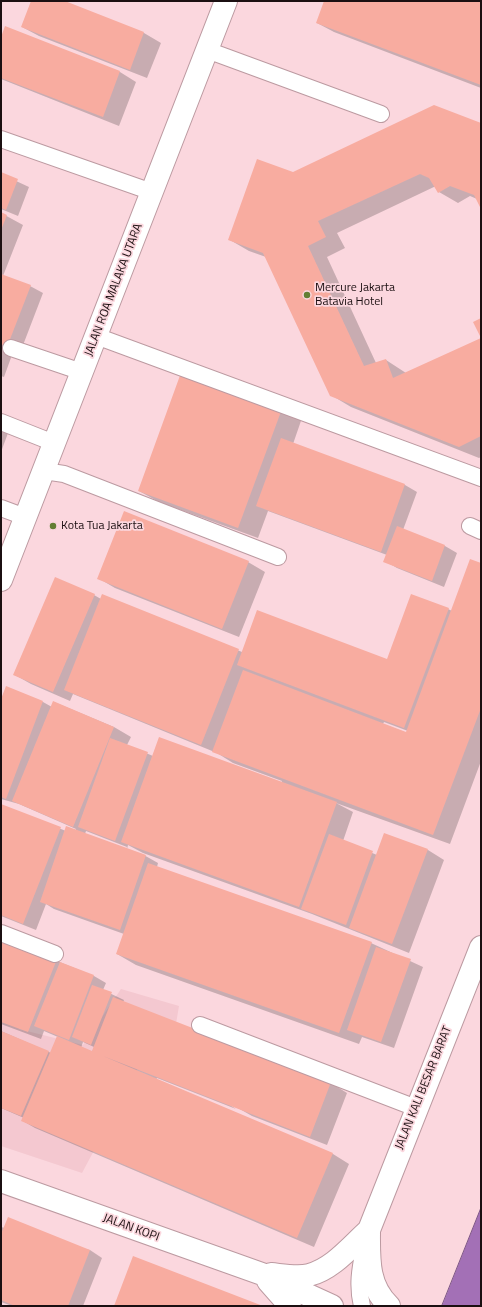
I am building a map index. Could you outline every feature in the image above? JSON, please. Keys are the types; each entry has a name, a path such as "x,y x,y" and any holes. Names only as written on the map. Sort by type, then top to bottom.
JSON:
{"street":[{"name":"JALAN ROA MALAKA UTARA","path":"1,580 226,1"},
{"name":"JALAN KALI BESAR BARAT","path":"262,1274 308,1276 321,1271 345,1253 368,1230 481,946"},
{"name":"JALAN KOPI","path":"1,1181 262,1274"},
{"name":"JALAN KALI BESAR BARAT","path":"368,1230 370,1270 376,1289 388,1306"},
{"path":"262,1274 290,1306"},
{"path":"262,1274 332,1306"}],"lane":[{"path":"207,50 381,114"},
{"path":"1,140 152,192"},
{"path":"96,336 481,478"},
{"path":"11,348 82,372"},
{"path":"1,422 54,443"},
{"path":"44,471 64,474 278,557"},
{"path":"1,508 25,517"},
{"path":"1,933 55,954"},
{"path":"200,1025 416,1108"},
{"path":"362,1306 358,1292 359,1273 368,1230"}],"shaded area":[{"path":"121,989 179,1006 170,1059 138,1068 82,1173 1,1146 1,1009 18,1017 19,1029 83,1045"},
{"path":"481,1208 481,1306 442,1306"}],"building":[{"path":"31,1 65,1 144,32 130,70 21,27"},
{"path":"324,1 481,1 481,85 316,23"},
{"path":"5,26 120,71 103,117 1,78 1,37"},
{"name":"Mercure Jakarta Batavia Hotel","path":"434,105 481,123 481,209 474,195 450,186 438,193 429,178 420,174 318,221 326,237 308,246 364,366 386,359 393,378 481,338 481,436 459,447 330,396 263,253 228,240 257,159 293,172"},
{"path":"1,172 18,179 6,210 1,208"},
{"path":"1,212 7,215 1,230"},
{"path":"1,274 31,285 7,347 1,344"},
{"path":"481,318 481,338 473,322"},
{"path":"182,370 283,406 238,528 138,491"},
{"path":"281,438 405,484 381,552 256,506"},
{"path":"124,511 249,561 222,629 97,579"},
{"path":"397,526 445,545 432,581 383,562"},
{"path":"470,559 481,563 481,708 433,835 212,752 243,670 406,732"},
{"path":"55,577 95,594 53,692 13,675"},
{"path":"102,594 239,649 201,745 64,690"},
{"path":"411,594 449,608 404,728 237,665 257,610 387,659"},
{"path":"6,686 43,701 6,799 1,797 1,699"},
{"path":"53,701 114,727 73,827 12,801"},
{"path":"159,737 337,802 299,907 121,842"},
{"path":"110,738 148,752 115,841 78,827"},
{"path":"1,804 61,827 23,924 1,915"},
{"path":"66,826 146,855 120,930 40,902"},
{"path":"384,833 428,849 392,944 349,928"},
{"path":"329,834 373,851 346,925 301,909"},
{"path":"148,863 372,942 339,1033 116,954"},
{"path":"1,937 57,959 28,1032 1,1022"},
{"path":"376,947 411,959 381,1042 347,1030"},
{"path":"60,962 94,975 69,1040 34,1026"},
{"path":"92,985 112,992 91,1045 72,1037"},
{"path":"113,997 331,1082 310,1137 103,1056 333,1153 297,1238 21,1121 57,1036 92,1051"},
{"path":"1,1031 49,1051 21,1116 1,1108"},
{"path":"8,1217 90,1250 68,1306 15,1306 1,1300 1,1234"},
{"path":"133,1256 263,1306 114,1306"}],"place":[{"name":"Mercure Jakarta Batavia Hotel","path":"307,295"},
{"name":"Kota Tua Jakarta","path":"53,526"}]}
